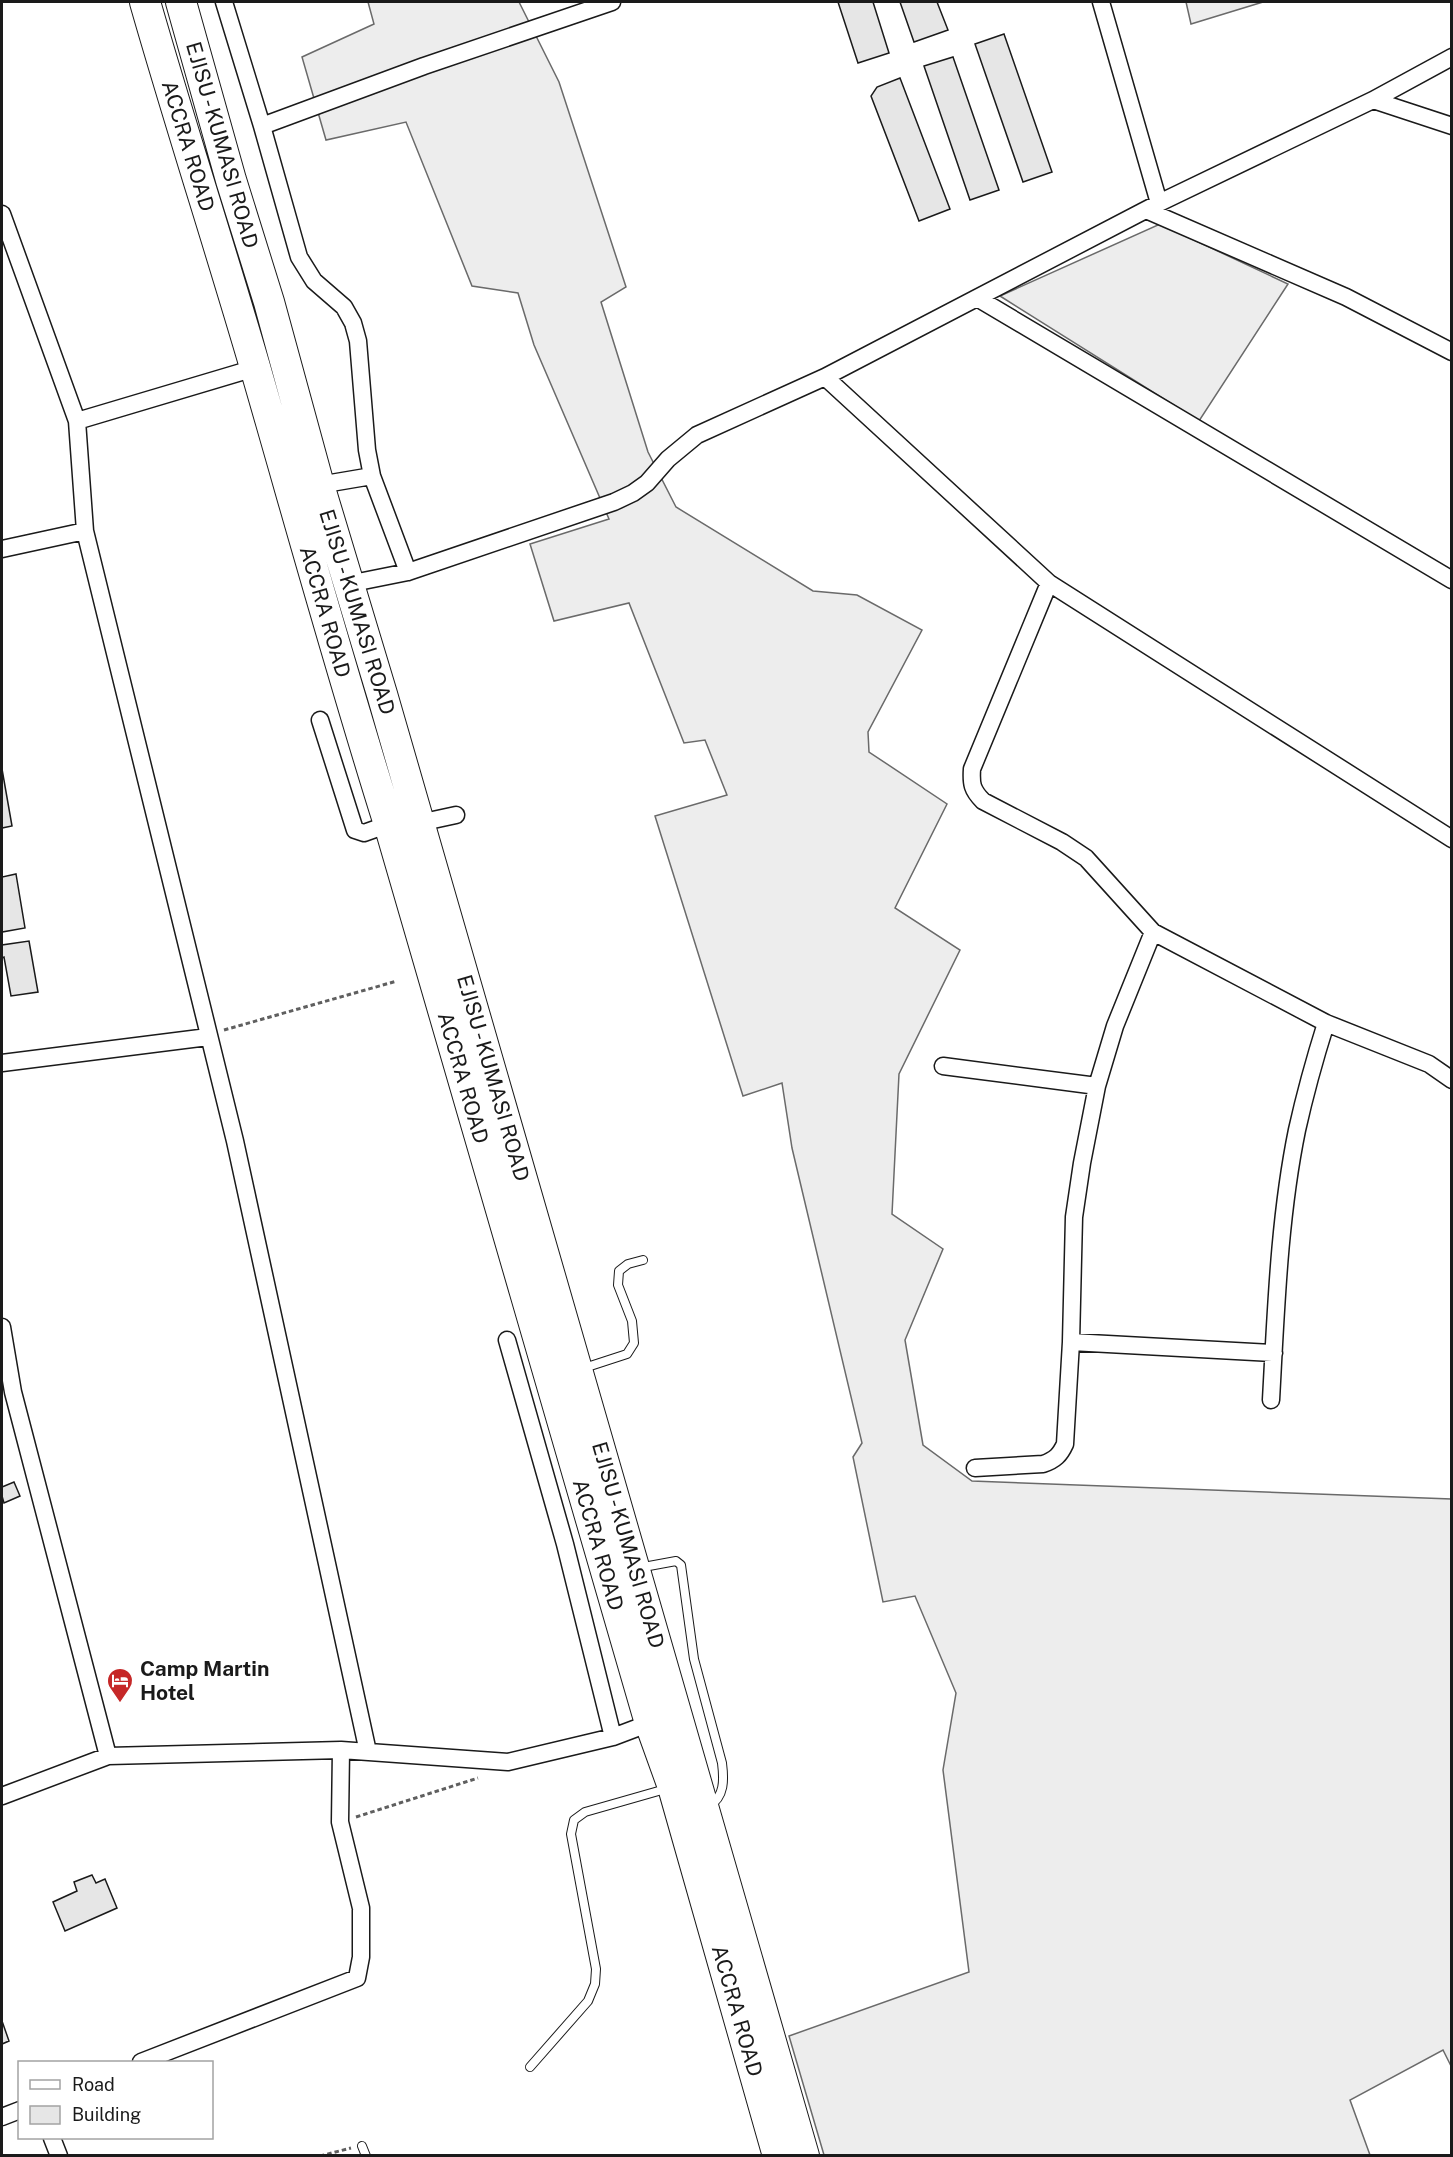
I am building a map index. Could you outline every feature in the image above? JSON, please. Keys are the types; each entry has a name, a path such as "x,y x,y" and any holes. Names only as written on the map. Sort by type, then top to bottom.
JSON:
{"highway":[{"name":"ACCRA ROAD","path":"145,2 255,368 346,686 389,824 650,1722 673,1787 783,2155"},
{"name":"EJISU - KUMASI ROAD","path":"181,2 231,180 269,302 319,485 705,1808 783,2155"}],"street":[{"path":"224,2 299,257 314,281 344,307 353,323 358,341 367,450 372,476 408,572"},
{"path":"262,126 424,66 612,2"},
{"path":"1101,2 1152,207"},
{"path":"348,584 408,572 614,502 633,493 647,483 668,459 698,435 825,377 1152,207 1373,100 1452,57"},
{"path":"1373,100 1452,126"},
{"path":"1152,207 1346,297 1452,352"},
{"path":"2,213 77,421 85,531 235,1141 368,1752"},
{"path":"979,298 1452,580"},
{"path":"77,421 255,368"},
{"path":"825,377 1049,583 1452,839"},
{"path":"319,485 372,476"},
{"path":"2,549 85,531"},
{"path":"1049,583 972,769 971,783 974,792 983,801 1062,842 1086,858 1153,932 1326,1023 1429,1064 1452,1080"},
{"path":"320,720 355,830 364,833 389,824"},
{"path":"419,823 456,816"},
{"path":"975,1468 1043,1464 1060,1455 1065,1444 1071,1342 1074,1217 1097,1086 1115,1026 1153,932"},
{"path":"1271,1400 1282,1233 1297,1132 1310,1074 1326,1023"},
{"path":"2,1063 208,1036"},
{"path":"943,1066 1097,1086"},
{"path":"2,1327 7,1396 108,1756"},
{"path":"507,1340 565,1544 613,1737"},
{"path":"1071,1342 1274,1353"},
{"path":"2,1796 108,1756 341,1750 508,1762 613,1737 650,1722"},
{"path":"144,2061 357,1978 361,1957 361,1908 340,1822 341,1750"},
{"path":"2,2117 18,2111"},
{"path":"52,2139 59,2156"}],"lane":[{"path":"578,1371 627,1354 634,1343 632,1320 618,1286 619,1271 628,1264 644,1260"},
{"path":"635,1569 676,1561 681,1565 694,1659 724,1778 720,1796 705,1808"},
{"path":"530,2067 588,2001 595,1984 596,1969 571,1834 574,1820 585,1812 673,1787"},
{"path":"362,2146 366,2156"}],"path":[{"path":"208,1036 397,981"},
{"path":"340,1822 479,1778 508,1762"},
{"path":"320,2156 362,2146"}],"shaded area":[{"path":"368,2 519,2 559,82 626,287 601,302 648,452 676,507 813,591 857,595 922,630 868,732 869,752 947,804 895,908 960,950 899,1074 892,1214 943,1249 905,1340 923,1445 972,1481 1451,1499 1451,2066 1443,2050 1350,2100 1370,2155 824,2155 789,2036 969,1972 943,1770 956,1693 915,1596 883,1602 853,1457 862,1443 792,1148 782,1083 743,1096 655,816 727,795 705,740 684,743 629,603 554,621 530,544 609,519 534,345 518,293 472,286 406,122 326,140 302,57 374,24"},
{"path":"1186,2 1263,2 1191,24"},
{"path":"1160,224 1288,284 1199,421 1000,296"}],"building":[{"path":"838,2 873,2 889,53 858,63"},
{"path":"900,2 937,2 948,30 914,42"},
{"path":"1004,34 1052,172 1023,182 975,44"},
{"path":"953,57 999,190 970,200 924,66"},
{"path":"900,78 950,209 919,221 871,96 877,87"},
{"path":"2,769 12,826 2,828"},
{"path":"16,874 25,928 2,932 2,877"},
{"path":"29,941 38,992 11,996 4,957 2,958 2,945"},
{"path":"14,1482 20,1496 4,1503 2,1487"},
{"path":"92,1875 96,1883 105,1879 117,1908 65,1931 53,1902 77,1891 74,1882"},
{"path":"2,2021 9,2041 2,2044"}],"place":[{"name":"Camp Martin Hotel","path":"120,1704"}]}
